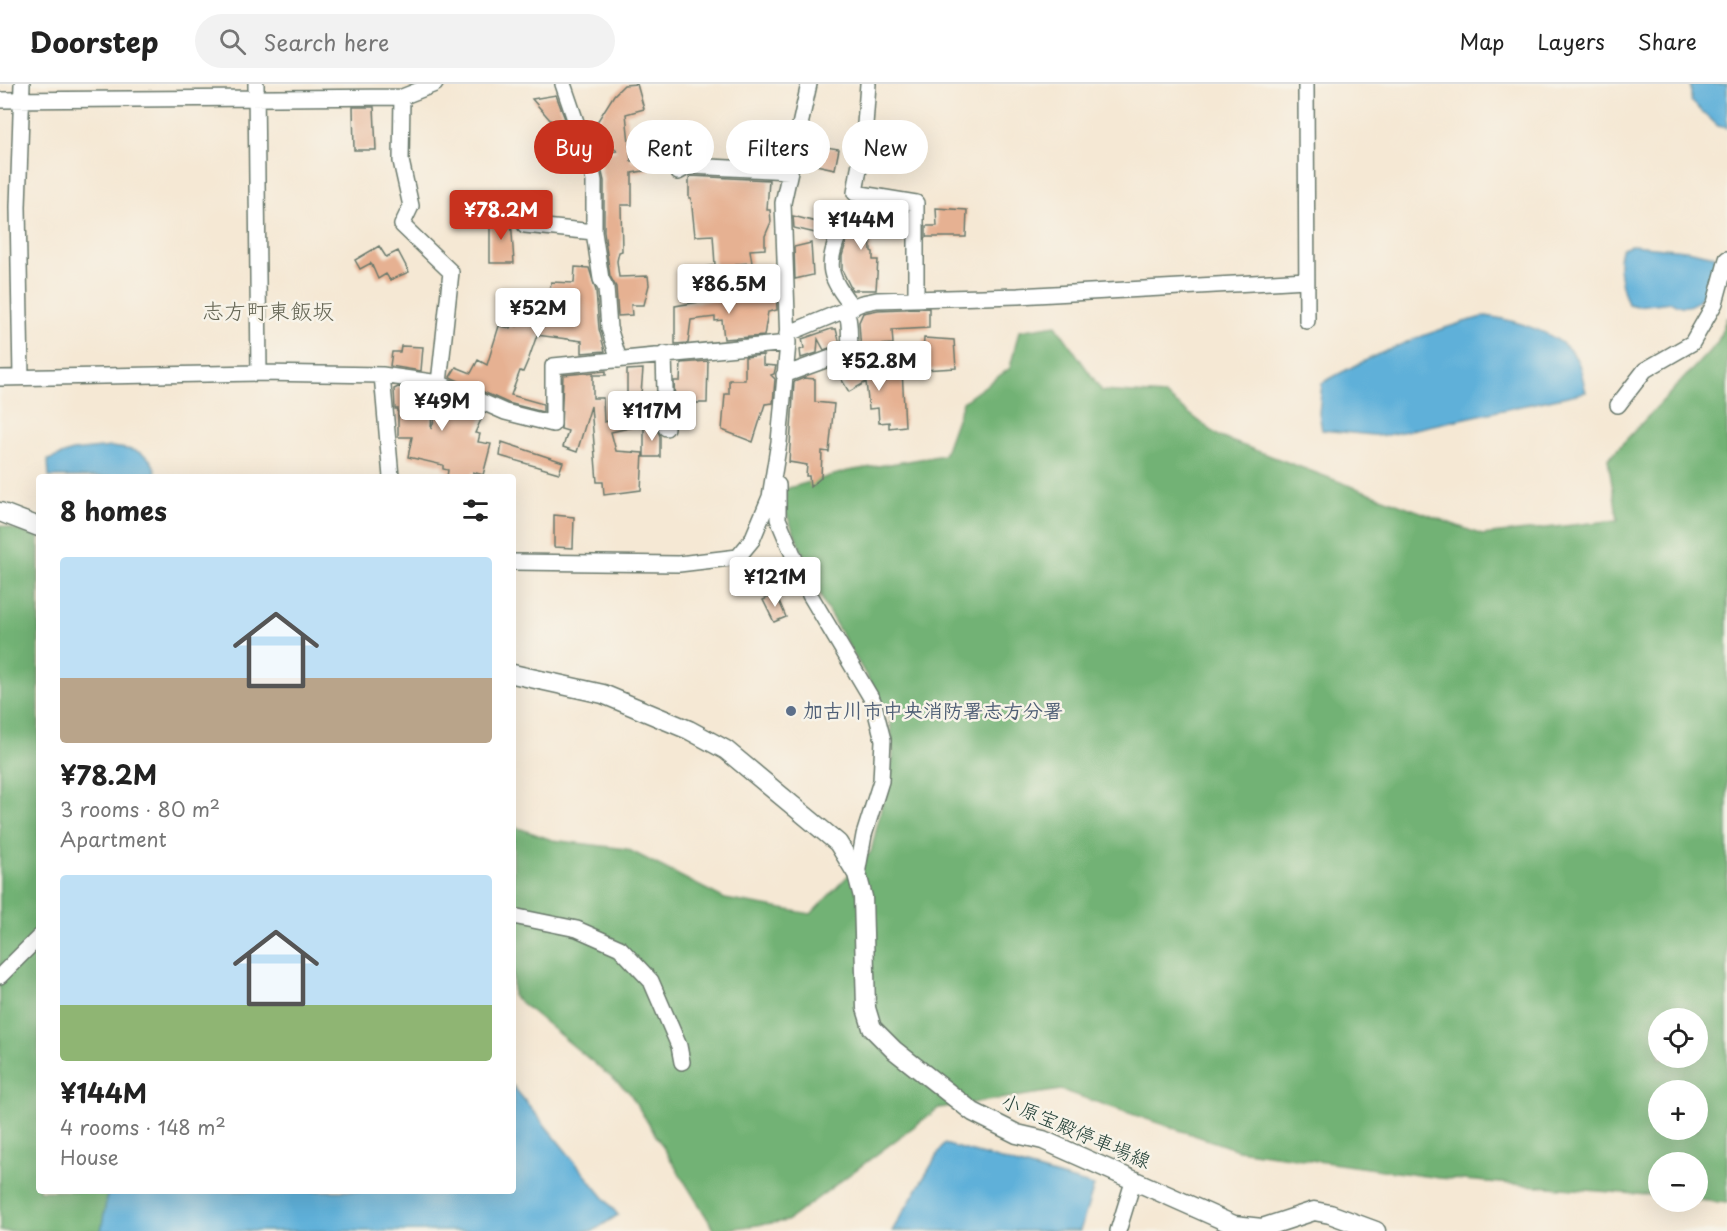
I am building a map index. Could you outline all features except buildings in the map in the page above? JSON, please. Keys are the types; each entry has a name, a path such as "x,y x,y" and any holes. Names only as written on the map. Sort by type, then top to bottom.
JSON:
{"main road":[{"path":"0,512 36,526"},
{"name":"小原宝殿停車場線","path":"516,675 603,694 689,730 726,750 838,843 857,874 862,897 866,1008 872,1028 894,1050 973,1112 1017,1134 1043,1140 1234,1225 1262,1228 1314,1210 1376,1231"}],"street":[{"path":"0,100 22,92 256,91 402,97 435,84"},
{"path":"563,84 591,166 594,181 594,232 601,279 606,288 609,328 619,360"},
{"path":"801,120 809,84"},
{"path":"868,84 864,138 855,193 916,203 916,298"},
{"path":"1306,84 1307,321"},
{"path":"256,91 259,374"},
{"path":"21,378 18,207 22,92"},
{"path":"402,97 401,161 411,206 402,225 451,272 439,383"},
{"path":"516,562 679,564 738,557 752,540 770,497 788,339 783,203 788,174"},
{"path":"525,225 594,232"},
{"path":"840,231 830,262 830,272 850,309 850,351 853,358 865,365 898,361"},
{"path":"1617,405 1645,370 1692,343 1715,303 1727,258"},
{"path":"0,378 259,374 382,375 439,383 505,412 553,424 553,366 788,339 850,309 877,300 1018,296 1306,280"},
{"path":"784,375 850,351"},
{"path":"664,354 666,428"},
{"path":"382,375 391,474"},
{"path":"776,458 778,519 810,595 873,701 883,740 881,781 864,836 857,874"},
{"path":"516,917 577,929 620,948 651,981 680,1046 682,1062"},
{"path":"0,976 36,940"},
{"path":"1118,1231 1134,1179"}],"green space":[{"path":"1727,317 1727,1203 1708,1201 1708,1152 1648,1152 1648,1195 1439,1178 1238,1150 1061,1090 939,1108 787,1221 715,1231 629,1092 516,998 516,827 552,840 627,849 725,899 811,914 871,852 893,757 890,716 825,606 786,513 785,489 848,471 944,455 963,402 1010,368 1019,331 1056,325 1102,391 1165,395 1220,437 1482,535 1618,520 1608,459 1717,343"},
{"path":"0,525 36,536 36,1194 158,1194 177,1231 0,1231"}],"water":[{"path":"1691,84 1727,84 1727,128 1718,126 1691,101"},
{"path":"1631,245 1686,250 1715,256 1710,285 1698,301 1690,305 1681,306 1672,302 1637,306 1628,304 1619,261 1622,248"},
{"path":"1486,316 1536,329 1561,342 1577,360 1586,392 1383,436 1322,430 1319,413 1322,383 1401,344"},
{"path":"111,447 127,449 147,457 152,462 156,474 49,474 48,460 72,451"},
{"path":"516,1090 618,1215 593,1231 101,1231 107,1194 516,1194"},
{"path":"944,1144 1094,1186 1080,1231 892,1231"}],"place":[{"name":"加古川市中央消防署志方分署","path":"791,711"}],"district":[{"name":"志方町東飯坂","path":"268,311"}]}
